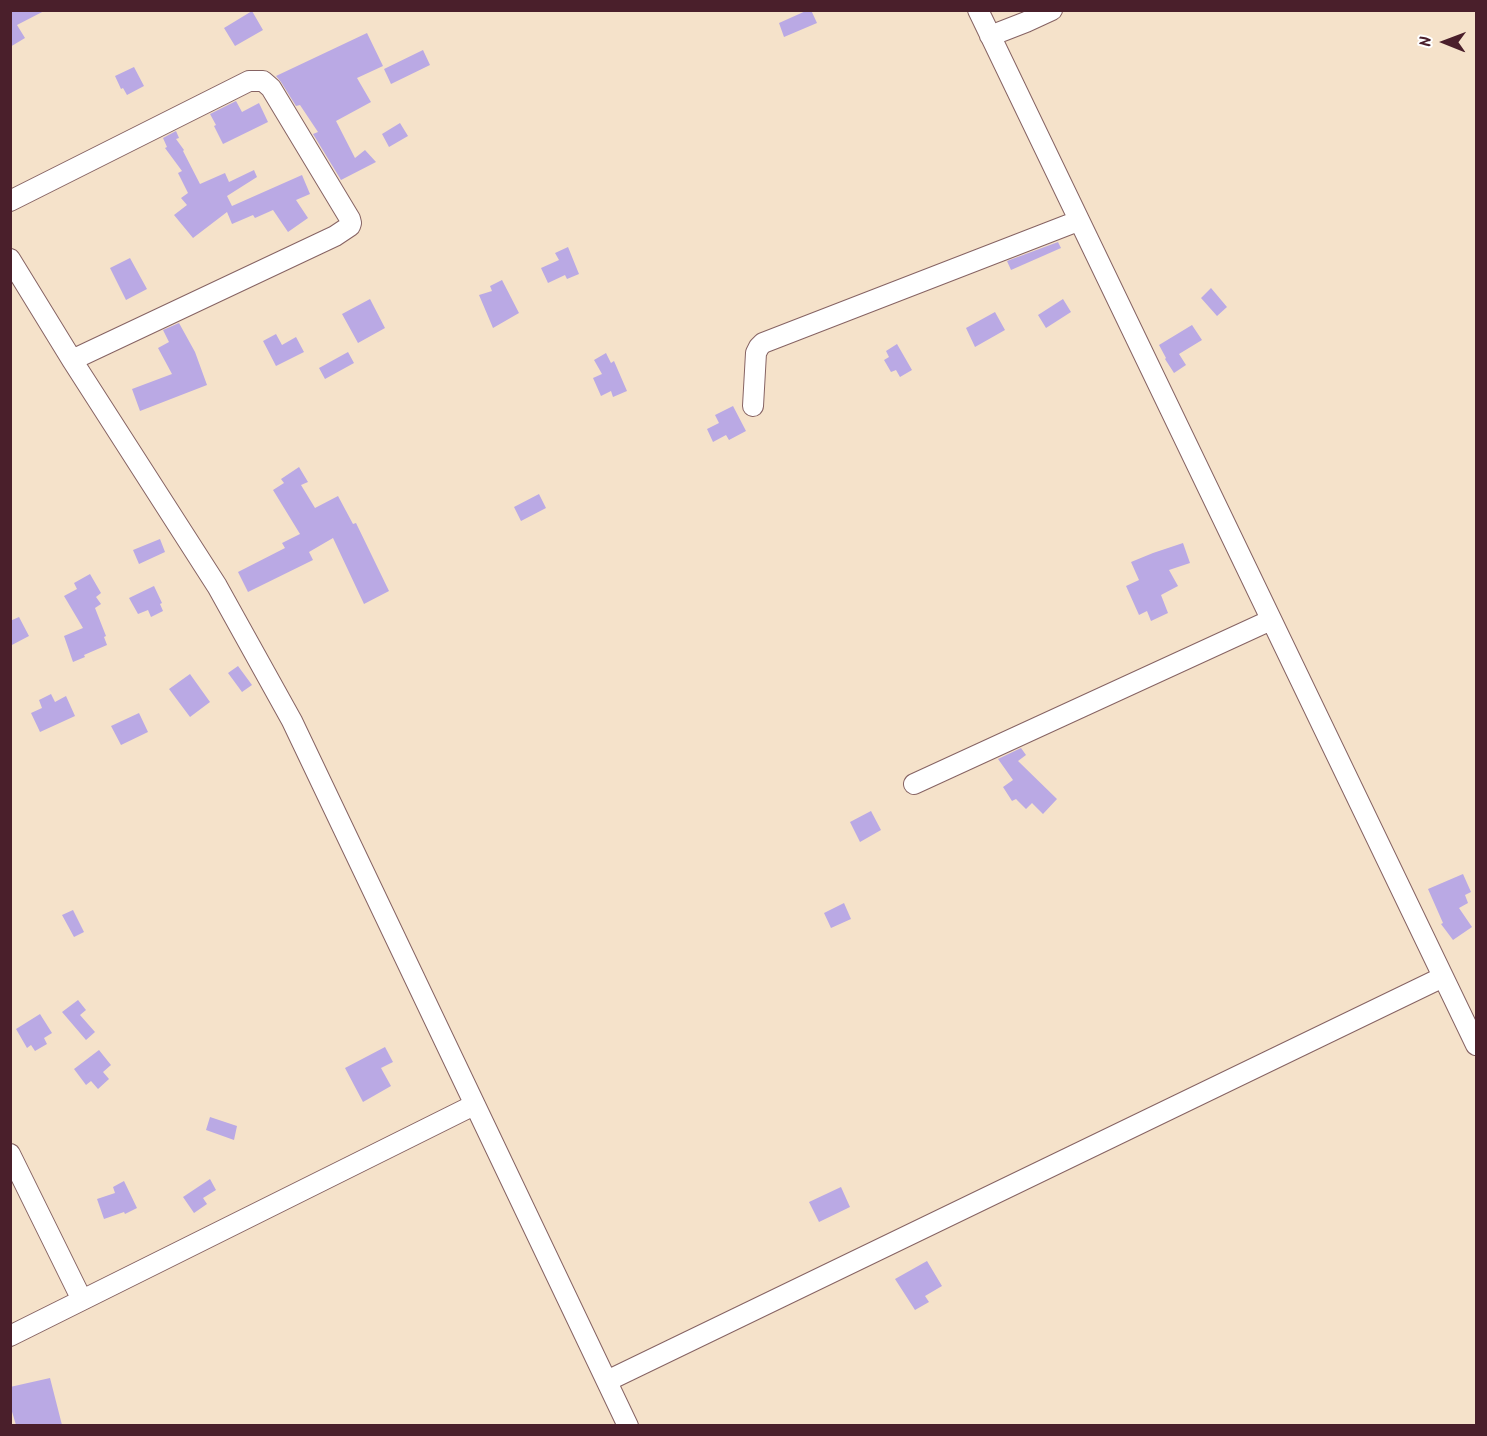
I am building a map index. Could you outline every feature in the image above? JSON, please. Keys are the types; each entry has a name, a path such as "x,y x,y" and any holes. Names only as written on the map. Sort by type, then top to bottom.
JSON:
{"street":[{"path":"978,10 1476,1045"},
{"path":"990,36 1052,10"},
{"path":"10,201 249,81 262,81 272,88 350,219 350,226 335,236 72,360"},
{"path":"753,406 756,353 763,343 1078,221"},
{"path":"10,259 217,586 292,722 628,1425"},
{"path":"914,784 1271,620"},
{"path":"607,1381 1443,976"},
{"path":"10,1336 474,1105"},
{"path":"10,1154 82,1300"}],"building":[{"path":"10,10 46,10 17,25 25,38 10,47"},
{"path":"811,10 817,23 784,37 779,23"},
{"path":"252,11 263,30 235,46 224,28"},
{"path":"367,33 383,66 357,78 371,102 336,121 355,158 365,150 376,162 341,180 313,134 318,132 300,105 296,106 276,76"},
{"path":"423,50 430,65 391,84 384,69"},
{"path":"134,67 144,86 127,95 123,88 121,89 115,76"},
{"path":"236,101 242,112 259,103 268,122 223,144 210,114"},
{"path":"400,123 408,136 389,147 382,134"},
{"path":"176,131 179,138 176,139 184,150 200,184 225,173 229,182 254,170 257,177 227,196 232,206 302,175 310,194 296,200 308,218 288,232 273,210 232,224 227,212 193,238 174,215 187,205 181,198 188,193 178,173 182,171 165,148 167,147 163,138"},
{"path":"1058,242 1061,248 1011,270 1007,261"},
{"path":"568,247 579,274 567,279 565,275 548,283 541,268 559,260 555,253"},
{"path":"130,258 147,289 126,300 110,268"},
{"path":"502,280 519,313 493,328 479,295 492,291 490,286"},
{"path":"1211,288 1227,307 1217,316 1201,298"},
{"path":"370,299 385,328 358,343 342,314"},
{"path":"1063,299 1071,312 1046,328 1038,315"},
{"path":"995,312 1005,330 975,347 966,328"},
{"path":"179,323 195,352 207,385 140,411 132,389 172,374 158,348 169,342 163,330"},
{"path":"1192,325 1202,340 1179,354 1186,365 1174,373 1159,345"},
{"path":"276,334 282,345 296,337 304,352 276,366 263,341"},
{"path":"897,344 912,370 900,377 896,370 891,372 884,360 889,357 886,351"},
{"path":"348,352 354,363 325,379 319,368"},
{"path":"606,353 611,363 614,361 627,391 613,397 611,391 601,396 593,378 602,374 594,360"},
{"path":"733,406 746,431 729,440 726,435 713,442 707,429 719,423 715,415"},
{"path":"299,467 308,482 301,485 315,508 338,496 353,524 356,523 389,591 364,604 333,538 309,552 313,560 248,592 238,572 285,548 282,543 300,534 273,490 284,483 281,479"},
{"path":"539,494 546,508 521,521 514,507"},
{"path":"160,539 165,552 139,564 133,550"},
{"path":"1183,543 1190,563 1169,570 1178,586 1161,595 1168,613 1151,621 1147,611 1139,615 1126,586 1139,580 1131,562"},
{"path":"90,574 101,593 96,597 101,604 95,608 106,636 104,637 107,645 73,662 64,636 83,628 64,596 77,589 74,583"},
{"path":"154,586 163,611 151,617 148,610 138,614 129,598"},
{"path":"19,617 29,636 10,646 10,621"},
{"path":"238,666 252,685 242,692 228,673"},
{"path":"190,674 210,702 190,717 169,689"},
{"path":"51,694 55,702 66,696 75,716 40,732 31,713 42,708 39,700"},
{"path":"139,713 148,732 121,745 111,726"},
{"path":"1021,748 1026,755 1018,761 1057,799 1043,814 1032,803 1026,809 1016,799 1012,801 1003,787 1013,780 998,759"},
{"path":"871,811 881,830 860,842 850,822"},
{"path":"1463,874 1471,892 1465,895 1468,903 1459,908 1472,927 1453,940 1441,924 1443,923 1428,889"},
{"path":"844,903 851,919 831,928 824,913"},
{"path":"73,910 84,932 74,937 62,915"},
{"path":"78,1000 86,1010 80,1015 95,1032 86,1040 62,1012"},
{"path":"40,1014 52,1033 44,1038 47,1044 35,1051 31,1045 27,1048 16,1029"},
{"path":"385,1047 393,1062 381,1068 391,1086 363,1102 345,1068"},
{"path":"99,1050 111,1065 103,1072 109,1079 98,1089 91,1081 86,1085 74,1069"},
{"path":"210,1117 237,1126 234,1140 206,1130"},
{"path":"210,1179 216,1190 203,1198 207,1204 194,1213 183,1197"},
{"path":"124,1181 137,1208 125,1214 124,1212 104,1219 97,1199 115,1193 113,1187"},
{"path":"841,1187 850,1207 819,1222 809,1202"},
{"path":"927,1261 942,1286 925,1296 929,1302 915,1310 895,1279"},
{"path":"50,1378 62,1425 16,1425 10,1405 10,1387"}]}
